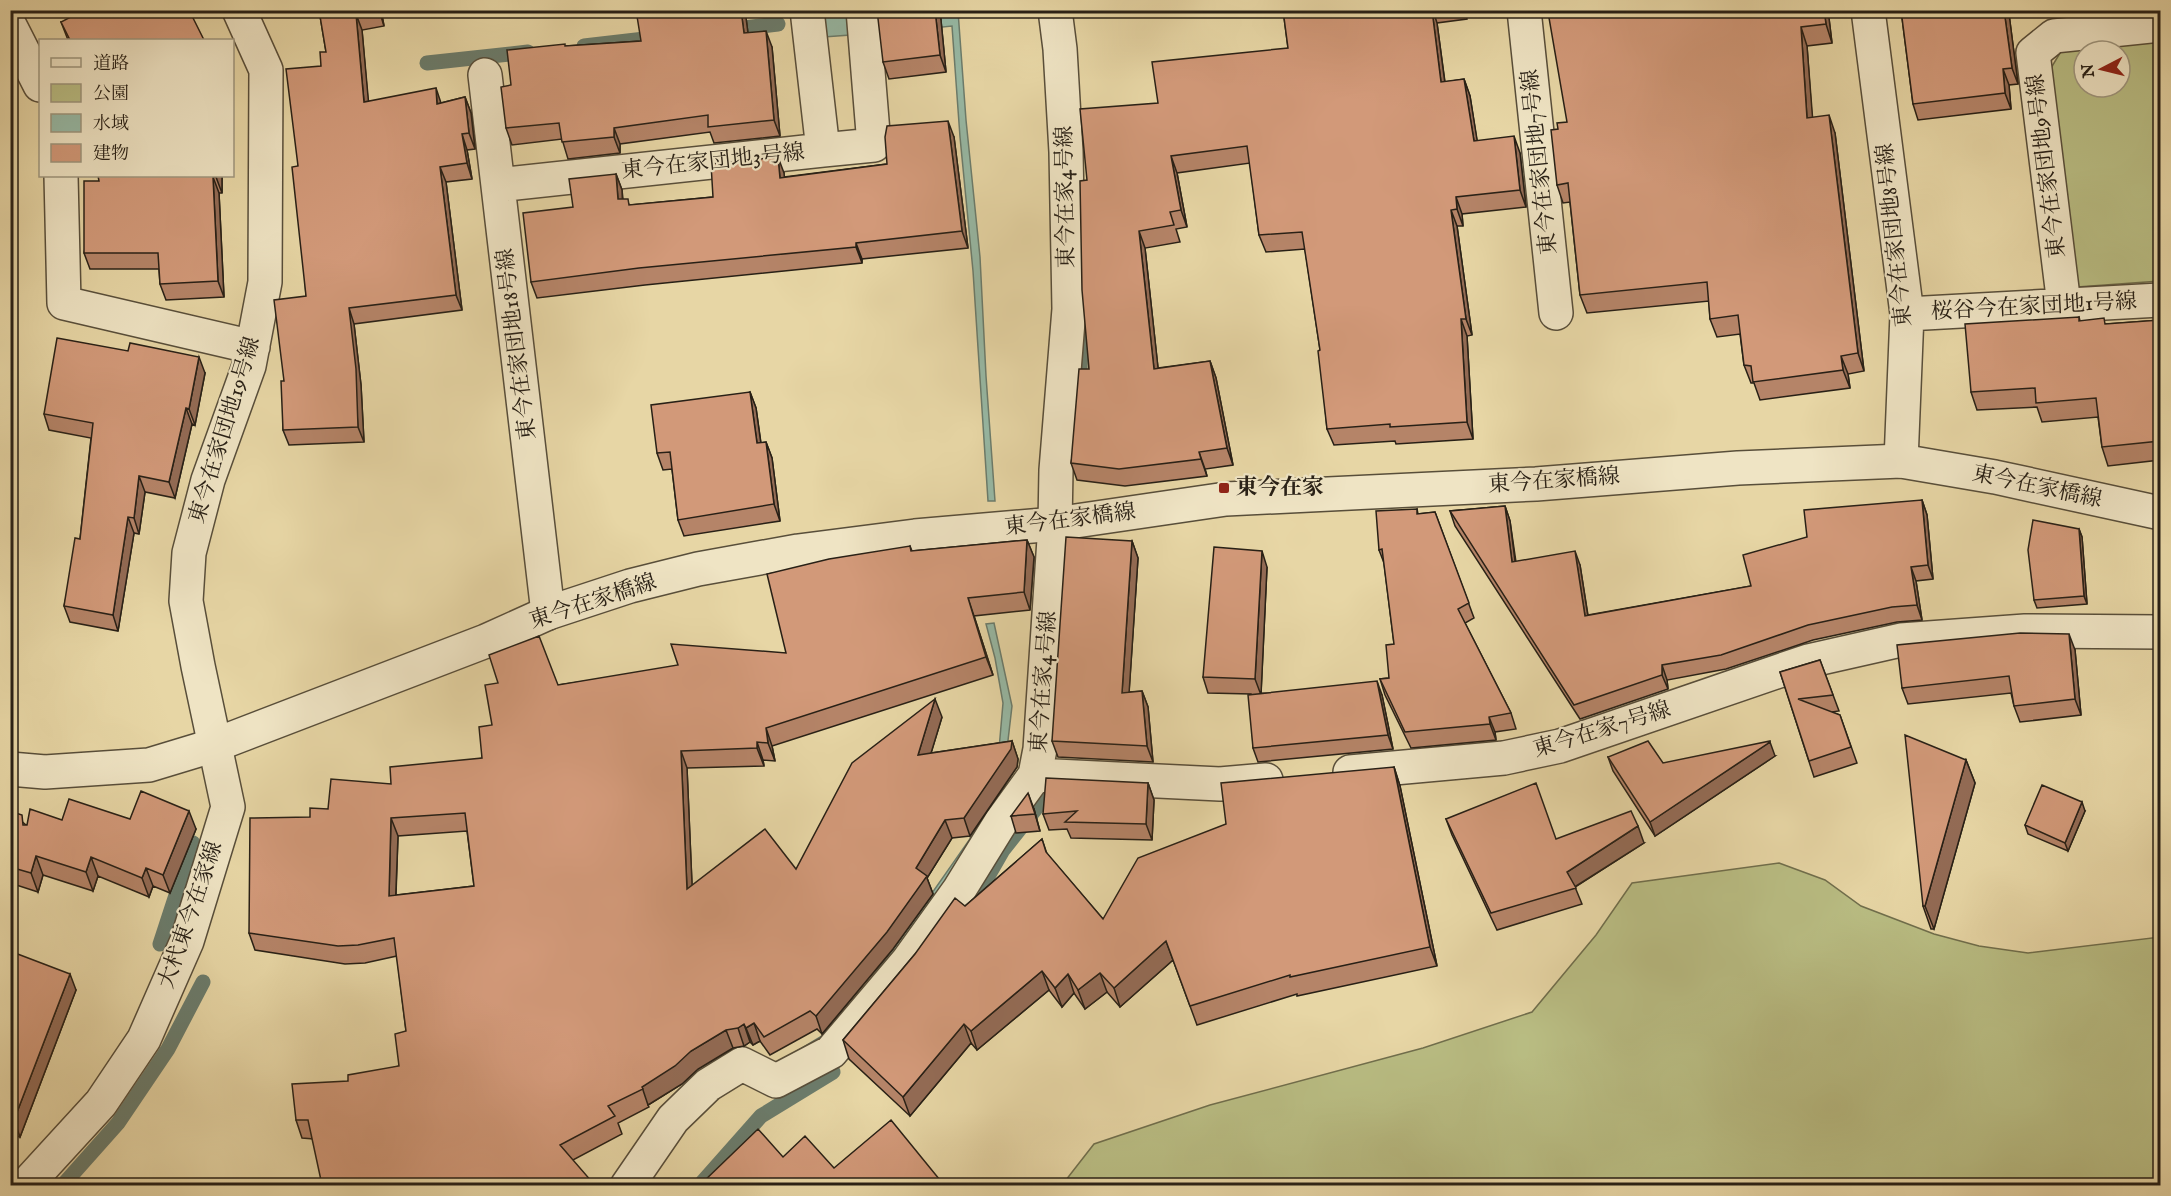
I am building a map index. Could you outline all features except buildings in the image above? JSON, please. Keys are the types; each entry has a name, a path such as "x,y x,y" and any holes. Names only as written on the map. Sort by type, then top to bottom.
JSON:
{"street":[{"name":"東今在家団地19号線","path":"215,745 186,601 189,553 208,480 249,366 265,282 266,70 239,10"},
{"name":"東今在家団地3号線","path":"498,185 823,150 807,10"},
{"path":"823,150 874,145 863,10"},
{"name":"東今在家4号線","path":"627,1185 673,1119 708,1085 742,1064 777,1081 831,1052 909,961 1035,775 1040,749 1055,524 1056,470 1069,309 1066,152 1060,49 1055,10"},
{"name":"東今在家団地7号線","path":"1524,10 1556,313"},
{"name":"東今在家団地8号線","path":"1868,10 1907,314 1901,461"},
{"name":"東今在家団地9号線","path":"2064,305 2034,54 2054,36 2160,25"},
{"path":"10,26 39,83"},
{"name":"東今在家団地18号線","path":"485,75 548,613"},
{"path":"62,177 64,303 253,347"},
{"name":"桜谷今在家団地1号線","path":"1907,314 2160,300"},
{"name":"東今在家橋線","path":"10,769 45,772 148,765 215,745 486,641 548,613 630,586 687,572 798,551 915,536 1055,524 1226,500 1536,484 1738,468 1901,461 1995,477 2160,513"},
{"name":"東今在家7号線","path":"1326,774 1504,758 1560,746 1808,661 1901,640 2025,631 2160,632"},
{"name":"大杙東今在家線","path":"25,1185 100,1103 144,1039 187,942 228,807 215,745"},
{"path":"1035,775 1220,784 1291,778"}],"green space":[{"path":"2160,39 2160,281 2077,287 2051,68 2063,48 2072,47 2072,99 2132,99 2132,42"},
{"path":"1779,863 1825,880 1861,906 1934,934 1979,946 2028,953 2160,937 2160,1185 1062,1185 1094,1144 1210,1105 1423,1048 1532,1012 1596,935 1632,883"}],"water":[{"path":"821,11 847,11 850,35 824,37"},
{"path":"926,11 958,11 980,257 995,501 988,501 973,271 952,26 883,33"},
{"path":"994,623 1012,706 1005,790 999,807 834,1036 784,1059 822,1036 840,1021 984,819 999,785 1003,703 986,624"}],"waterway":[{"path":"727,30 778,24"},
{"path":"584,46 662,37"},
{"path":"427,63 528,52"},
{"path":"1079,388 1082,332"},
{"path":"968,911 1003,850 1049,792"},
{"path":"160,944 193,843"},
{"path":"62,1186 118,1123 168,1049 203,982"},
{"path":"699,1186 761,1116 833,1072"}],"place":[{"name":"東今在家","path":"1224,488"}]}
